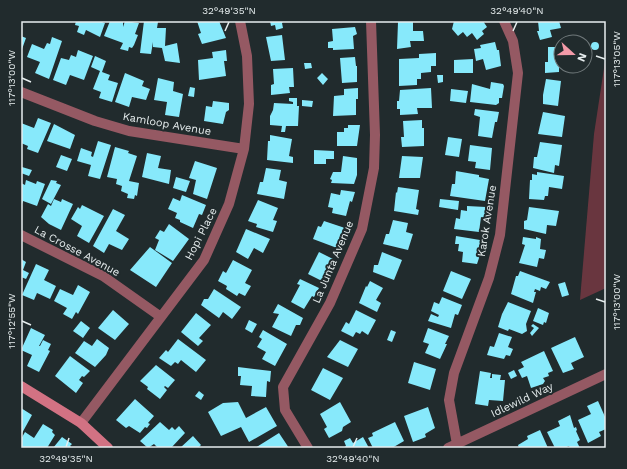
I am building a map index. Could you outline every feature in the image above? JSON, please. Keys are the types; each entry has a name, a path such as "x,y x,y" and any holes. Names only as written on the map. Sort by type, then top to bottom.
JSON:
{"main road":[{"path":"21,386 81,423 108,448"}],"street":[{"name":"Hopi Place","path":"81,423 204,260 229,204 244,149 249,104 247,56 240,21"},
{"name":"La Junta Avenue","path":"308,448 285,410 283,387 330,303 362,229 374,168 375,135 371,21"},
{"name":"Karok Avenue","path":"452,446 449,400 454,373 490,278 500,235 518,73 513,41 504,21"},
{"name":"Kamloop Avenue","path":"21,92 95,121 129,131 244,149"},
{"name":"La Crosse Avenue","path":"21,235 103,276 161,317"},
{"name":"Idlewild Way","path":"452,446 606,374"}],"shaded area":[{"path":"606,55 606,288 580,300 594,134"}],"building":[{"path":"76,21 99,21 105,23 100,37 86,30 84,35 77,32 79,26 75,25"},
{"path":"110,21 123,21 123,27 125,21 139,23 135,34 138,35 134,45 132,48 129,47 128,51 120,49 123,43 104,36"},
{"path":"144,21 158,22 157,28 166,28 165,46 177,43 180,63 165,61 162,48 153,47 153,42 151,54 140,53"},
{"path":"197,21 219,21 226,38 202,44 198,34 201,33"},
{"path":"270,21 284,21 282,23 283,28 276,30 275,25 271,26"},
{"path":"454,21 483,21 487,27 482,31 484,34 477,40 472,33 467,37 463,32 458,36 452,29"},
{"path":"538,21 559,21 561,28 550,30 552,37 540,40 537,31 539,31"},
{"path":"398,22 413,22 413,31 423,31 424,41 410,41 411,47 397,49"},
{"path":"355,27 357,34 353,36 354,49 333,50 333,48 328,48 328,42 333,41 332,29"},
{"path":"282,35 285,60 271,61 266,37"},
{"path":"21,36 26,38 21,52"},
{"path":"52,37 62,41 49,79 35,73 40,62 27,57 32,44 44,49 47,43 50,44"},
{"path":"495,42 497,50 499,50 501,66 486,70 483,59 476,61 474,49 481,48 480,45"},
{"path":"593,43 598,43 598,49 593,49"},
{"path":"548,47 553,47 553,72 545,73 545,62 548,62"},
{"path":"78,50 93,56 84,80 70,75 66,85 53,80 61,58 69,60 71,55 76,57"},
{"path":"226,50 227,61 224,61 226,76 199,80 198,60 213,58 212,52"},
{"path":"436,53 436,66 431,66 431,72 421,73 421,79 417,79 417,85 399,86 399,59 419,58 419,54"},
{"path":"95,56 106,61 102,72 110,75 108,80 118,83 112,102 99,98 101,92 93,89 100,71 91,67"},
{"path":"355,57 357,66 357,82 342,83 340,58"},
{"path":"473,59 473,73 454,73 454,60"},
{"path":"304,63 311,63 312,68 305,69"},
{"path":"293,68 294,87 289,87 290,93 271,95 271,85 274,84 273,69"},
{"path":"125,73 144,81 142,86 150,89 146,100 132,97 129,107 115,102"},
{"path":"322,73 328,79 323,85 317,78"},
{"path":"437,75 443,75 443,82 438,83"},
{"path":"158,78 174,82 173,91 183,94 179,117 165,115 167,102 154,100"},
{"path":"546,79 561,81 558,106 543,104"},
{"path":"491,82 503,84 504,86 502,98 499,98 499,103 496,105 470,102 472,84 490,89"},
{"path":"190,87 195,88 194,97 188,96"},
{"path":"358,88 356,115 333,116 334,96 344,95 344,89"},
{"path":"431,88 432,108 417,108 418,114 400,115 400,109 397,109 397,101 399,101 400,90"},
{"path":"451,89 468,91 466,103 450,101"},
{"path":"289,98 297,98 297,106 299,106 298,126 286,126 285,132 281,132 282,126 270,125 270,116 274,103 293,104 293,102 289,101"},
{"path":"302,100 313,101 312,107 302,106"},
{"path":"213,101 229,103 229,110 226,112 223,124 204,121 206,106 212,107"},
{"path":"475,109 499,112 497,122 495,122 492,138 478,136 480,117 474,115"},
{"path":"543,112 565,116 562,137 538,134"},
{"path":"38,118 51,123 38,153 27,149 28,146 21,143 21,123 34,128"},
{"path":"422,120 422,128 424,128 424,146 402,147 401,137 404,137 403,121"},
{"path":"54,124 75,135 70,149 47,141"},
{"path":"348,125 360,125 357,146 337,146 337,132 344,132 344,128 348,128"},
{"path":"270,135 292,139 289,156 293,157 293,163 267,160 268,141 270,141"},
{"path":"448,137 462,139 459,157 445,155"},
{"path":"98,141 111,145 100,179 88,176 91,165 77,161 81,148 92,152 91,156 93,157"},
{"path":"540,142 562,145 559,166 555,165 554,173 533,168 534,157 537,157"},
{"path":"470,145 492,148 490,170 475,168 476,162 468,161"},
{"path":"115,147 129,151 128,153 137,156 129,181 139,183 137,196 135,195 134,199 127,198 128,194 121,191 122,186 116,184 117,179 107,177"},
{"path":"314,150 334,151 334,159 326,159 326,164 314,164"},
{"path":"147,153 161,156 158,168 171,170 169,184 142,177"},
{"path":"61,155 72,159 67,171 56,167"},
{"path":"343,156 357,158 357,175 354,184 331,183 332,180 330,179 333,172 341,172"},
{"path":"402,156 423,157 420,178 399,178"},
{"path":"195,161 217,168 207,199 193,194 196,180 189,178"},
{"path":"22,167 32,170 29,176 21,173"},
{"path":"266,168 281,170 279,180 287,182 284,199 257,194 260,182 263,182"},
{"path":"456,171 479,175 479,177 489,179 485,201 450,196 452,184 455,184"},
{"path":"537,172 564,176 562,189 549,187 548,196 545,196 544,200 529,199 530,180 532,180 532,174 537,175"},
{"path":"176,177 190,181 186,192 173,188"},
{"path":"26,180 36,184 37,181 45,184 37,206 23,201 21,207 21,183 25,185"},
{"path":"51,180 57,181 56,183 61,185 51,204 42,199"},
{"path":"398,187 419,190 416,209 419,210 418,215 394,211"},
{"path":"341,190 355,192 352,202 350,201 346,216 332,213 333,208 328,207 331,193 340,195"},
{"path":"182,195 206,205 202,215 199,214 193,228 180,222 180,220 175,218 177,213 168,209 173,198 180,201"},
{"path":"54,199 61,202 62,199 73,204 61,230 49,224 41,217 48,204 51,206"},
{"path":"440,199 459,201 458,210 439,207"},
{"path":"258,200 278,208 273,220 277,221 273,232 256,227 257,224 248,221"},
{"path":"82,205 104,216 89,243 77,236 82,226 71,219 78,207 80,209"},
{"path":"467,206 486,207 484,218 481,217 479,232 454,229 456,218 460,219 461,210 467,211"},
{"path":"529,207 559,211 556,226 547,225 546,234 524,229 524,221 527,220"},
{"path":"113,209 125,215 116,231 129,239 122,250 109,244 104,253 93,246"},
{"path":"393,220 408,223 406,232 413,234 408,250 383,244 386,234 389,234"},
{"path":"324,221 345,228 337,248 313,239 318,226 321,227"},
{"path":"169,224 189,239 173,261 155,250 159,240 155,238 160,230 164,232"},
{"path":"246,229 270,239 263,253 254,248 248,259 236,252"},
{"path":"456,236 480,240 479,258 477,264 462,262 463,252 458,251 459,244 455,244"},
{"path":"523,237 536,239 536,237 541,239 540,249 546,250 544,259 539,258 537,267 519,263 525,245 522,244"},
{"path":"150,247 172,263 156,287 130,270"},
{"path":"319,252 333,259 322,281 308,274"},
{"path":"382,252 402,260 394,280 373,272 374,265 378,265"},
{"path":"21,259 26,262 23,270 29,273 26,279 21,277"},
{"path":"233,260 252,270 245,283 251,286 245,296 239,293 237,296 226,289 227,286 218,281 223,271 226,273"},
{"path":"36,264 49,270 44,280 56,286 50,299 37,293 34,300 22,295"},
{"path":"451,271 471,279 462,299 443,291"},
{"path":"520,271 550,282 546,289 541,287 540,291 535,289 534,292 536,292 533,303 511,294 516,276 518,276"},
{"path":"300,279 319,288 304,309 291,302 300,285 297,284"},
{"path":"370,281 383,288 376,300 381,303 377,312 359,303 366,286 367,287"},
{"path":"565,282 569,295 562,297 558,284"},
{"path":"78,285 90,292 78,314 76,312 72,319 63,314 67,308 54,301 60,289 73,295"},
{"path":"214,289 241,307 232,319 223,312 219,318 201,305 204,299 208,299"},
{"path":"442,297 462,305 458,315 455,314 451,328 428,321 431,314 438,317 439,315 431,311 434,302 439,304"},
{"path":"508,302 531,311 526,324 527,331 522,334 498,327"},
{"path":"278,304 303,318 300,325 296,325 291,336 272,327 279,314 273,313"},
{"path":"538,308 549,313 546,323 544,322 543,325 533,321"},
{"path":"113,310 129,324 115,340 98,328"},
{"path":"356,310 376,320 368,335 362,331 360,334 356,332 353,337 341,331 346,322 349,324"},
{"path":"196,313 211,325 199,338 203,341 198,346 181,332"},
{"path":"249,320 257,324 252,333 245,329"},
{"path":"81,321 90,328 83,338 73,331"},
{"path":"533,324 539,328 532,336 530,333 534,328 531,326"},
{"path":"31,328 45,335 39,346 43,340 51,344 48,350 50,351 39,372 27,366 32,355 21,350"},
{"path":"428,328 449,336 440,359 425,353 429,344 423,342"},
{"path":"263,330 287,344 275,366 262,359 266,352 257,347 262,339 259,337"},
{"path":"391,330 396,332 392,342 387,340"},
{"path":"499,333 512,337 508,347 513,349 510,356 506,355 504,359 487,355 490,346 494,347"},
{"path":"575,337 584,357 571,363 574,369 563,373 551,348"},
{"path":"97,339 109,348 106,355 95,367 75,353 84,341 92,346"},
{"path":"178,339 206,360 196,372 181,360 178,364 175,362 171,366 159,358 166,350 168,352"},
{"path":"340,340 358,349 348,367 327,357"},
{"path":"544,351 553,371 548,373 549,376 543,378 545,381 543,384 531,388 527,376 522,378 518,370 524,367 521,362"},
{"path":"70,356 90,371 79,380 83,383 76,393 55,376"},
{"path":"414,362 436,369 430,390 408,383"},
{"path":"156,365 175,380 168,388 165,386 164,387 167,390 160,399 147,389 148,387 140,381"},
{"path":"238,367 271,371 270,382 267,381 266,397 251,396 252,386 240,385 241,376 238,376"},
{"path":"323,368 343,378 330,400 311,390"},
{"path":"514,370 517,376 511,379 508,373"},
{"path":"480,371 491,373 490,378 492,378 492,374 501,375 500,380 505,380 503,401 489,400 488,406 475,404"},
{"path":"199,391 204,395 201,400 195,396"},
{"path":"135,399 154,416 148,423 150,424 147,428 145,427 140,433 129,426 126,428 116,420"},
{"path":"598,401 606,419 606,429 599,432 601,436 588,443 578,420 591,414 587,406"},
{"path":"238,402 246,418 266,407 277,426 249,442 241,427 221,436 208,412 223,403"},
{"path":"340,402 351,422 343,427 342,431 329,438 324,429 327,427 320,414"},
{"path":"428,407 435,428 425,434 426,437 413,442 404,416"},
{"path":"21,408 32,415 21,435"},
{"path":"570,415 574,428 576,427 577,430 576,431 580,440 577,442 580,448 570,448 569,446 564,448 555,448 547,432 560,426 558,421"},
{"path":"160,422 169,430 172,427 175,430 179,426 185,433 171,448 158,448 154,444 148,448 140,441"},
{"path":"395,422 404,441 392,448 373,448 368,438 373,436 372,433"},
{"path":"43,424 53,430 52,432 55,435 47,448 24,448 21,446 21,439 25,432 34,438"},
{"path":"540,430 548,448 519,448 518,445 528,439 527,436"},
{"path":"279,433 289,448 255,448"},
{"path":"193,436 201,445 198,448 180,448"},
{"path":"62,437 72,444 70,446 72,448 53,448"},
{"path":"363,437 369,448 343,448 346,446 344,441 350,438 353,443"}]}
